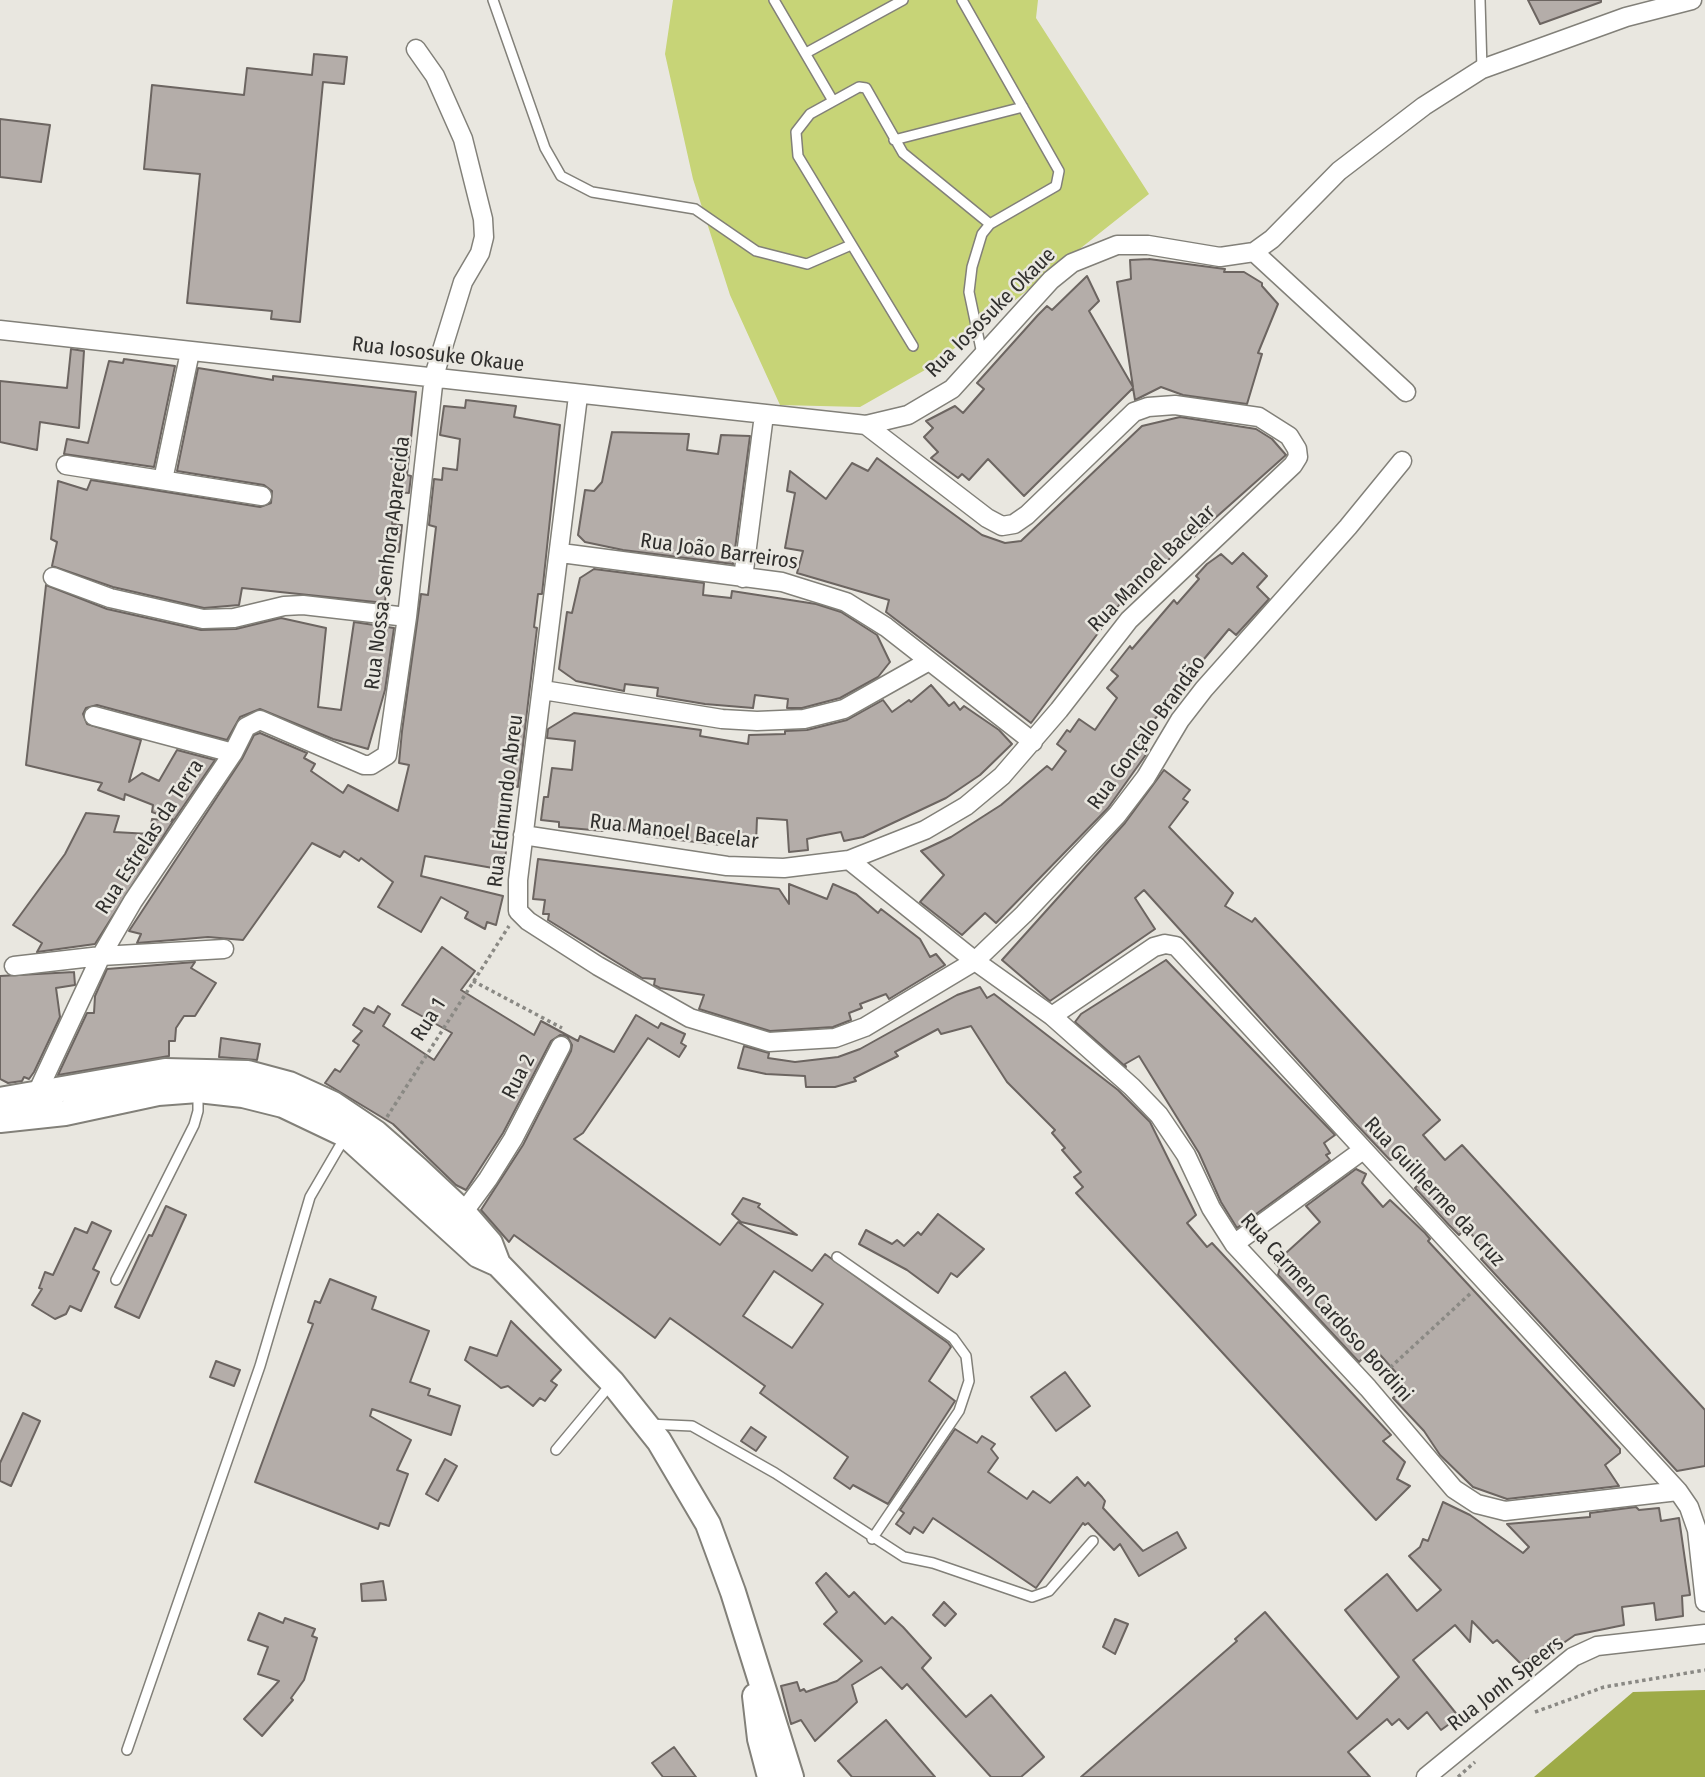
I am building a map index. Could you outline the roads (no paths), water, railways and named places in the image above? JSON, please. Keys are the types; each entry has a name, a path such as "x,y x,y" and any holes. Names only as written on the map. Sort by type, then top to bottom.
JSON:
{"main road":[{"path":"0,1120 36,1106 165,1071 248,1073 289,1084 333,1104 376,1133 457,1221"},
{"path":"0,1100 36,1106 198,1090 243,1095 283,1105 346,1135 489,1243 498,1265 612,1382 681,1474 708,1524 733,1592 757,1678 768,1702 790,1777"},
{"path":"757,1678 754,1702 770,1777"}],"street":[{"path":"1406,392 1254,252 1272,239 1339,171 1424,106 1482,69 1626,17 1692,0"},
{"name":"Rua Nossa Senhora Aparecida","path":"387,755 407,617 434,376 463,282 480,253 483,228 463,139 435,76 416,49"},
{"name":"Rua Iososuke Okaue","path":"0,330 434,376 578,396 866,425 908,415 952,389 1051,280 1072,263 1093,252 1117,244 1148,245 1220,257 1254,252"},
{"path":"163,480 190,352"},
{"name":"Rua Edmundo Abreu","path":"578,396 561,553 523,835 518,911 598,966 690,1018 769,1042 835,1038 865,1027 975,961"},
{"name":"Rua Manoel Bacelar","path":"523,835 727,866 784,868 849,860 925,830 965,806 1002,776 1033,742 1129,620 1162,585 1293,465 1297,449 1277,425 1259,416 1175,405 1148,407 1134,412 1027,516 1014,524 1002,526 987,518 866,425"},
{"path":"743,578 764,415"},
{"name":"Rua Gonçalo Brandão","path":"975,961 1024,915 1117,815 1146,777 1180,720 1204,689 1348,527 1402,461"},
{"path":"66,465 262,496"},
{"name":"Rua João Barreiros","path":"561,553 782,582 846,602 886,627 1033,742"},
{"path":"53,577 110,598 203,619 234,618 284,606 303,605 407,617"},
{"path":"543,690 722,719 804,719 844,709 929,661"},
{"path":"94,716 233,753"},
{"name":"Rua Estrelas da Terra","path":"36,1106 101,956 133,901 233,753 246,727 260,720 364,765 371,765 387,755"},
{"name":"Rua Carmen Cardoso Bordini","path":"849,860 975,961 1052,1016 1132,1087 1159,1115 1186,1155 1210,1208 1234,1244 1368,1388 1454,1489 1477,1504 1505,1511 1678,1491"},
{"name":"Rua Guilherme da Cruz","path":"1052,1016 1154,947 1165,944 1176,946 1678,1491 1689,1507 1697,1530 1705,1602"},
{"path":"14,966 101,956 224,949"},
{"name":"Rua 2","path":"457,1221 513,1139 561,1046"},
{"path":"1234,1244 1363,1150"},
{"name":"Rua Jonh Speers","path":"1426,1777 1573,1657 1597,1646 1705,1634"}],"lane":[{"path":"493,0 545,149 561,176 592,192 695,209 756,251 807,264 851,246"},
{"path":"774,0 833,101"},
{"path":"806,53 903,0"},
{"path":"962,0 1059,171 1059,180 1047,193 990,224 977,247 969,292 982,356"},
{"path":"1480,0 1482,69"},
{"path":"913,346 798,156 796,132 810,114 859,87 866,88 894,140 919,168 990,224"},
{"path":"894,140 1023,107"},
{"path":"116,1280 194,1125 198,1111 198,1090"},
{"path":"127,1750 260,1366 310,1197 346,1135"},
{"path":"837,1257 953,1338 966,1356 969,1381 960,1411 872,1539"},
{"path":"556,1450 612,1382"},
{"path":"646,1425 692,1426 775,1473 904,1558 933,1563 1032,1597 1049,1591 1093,1541"}]}
